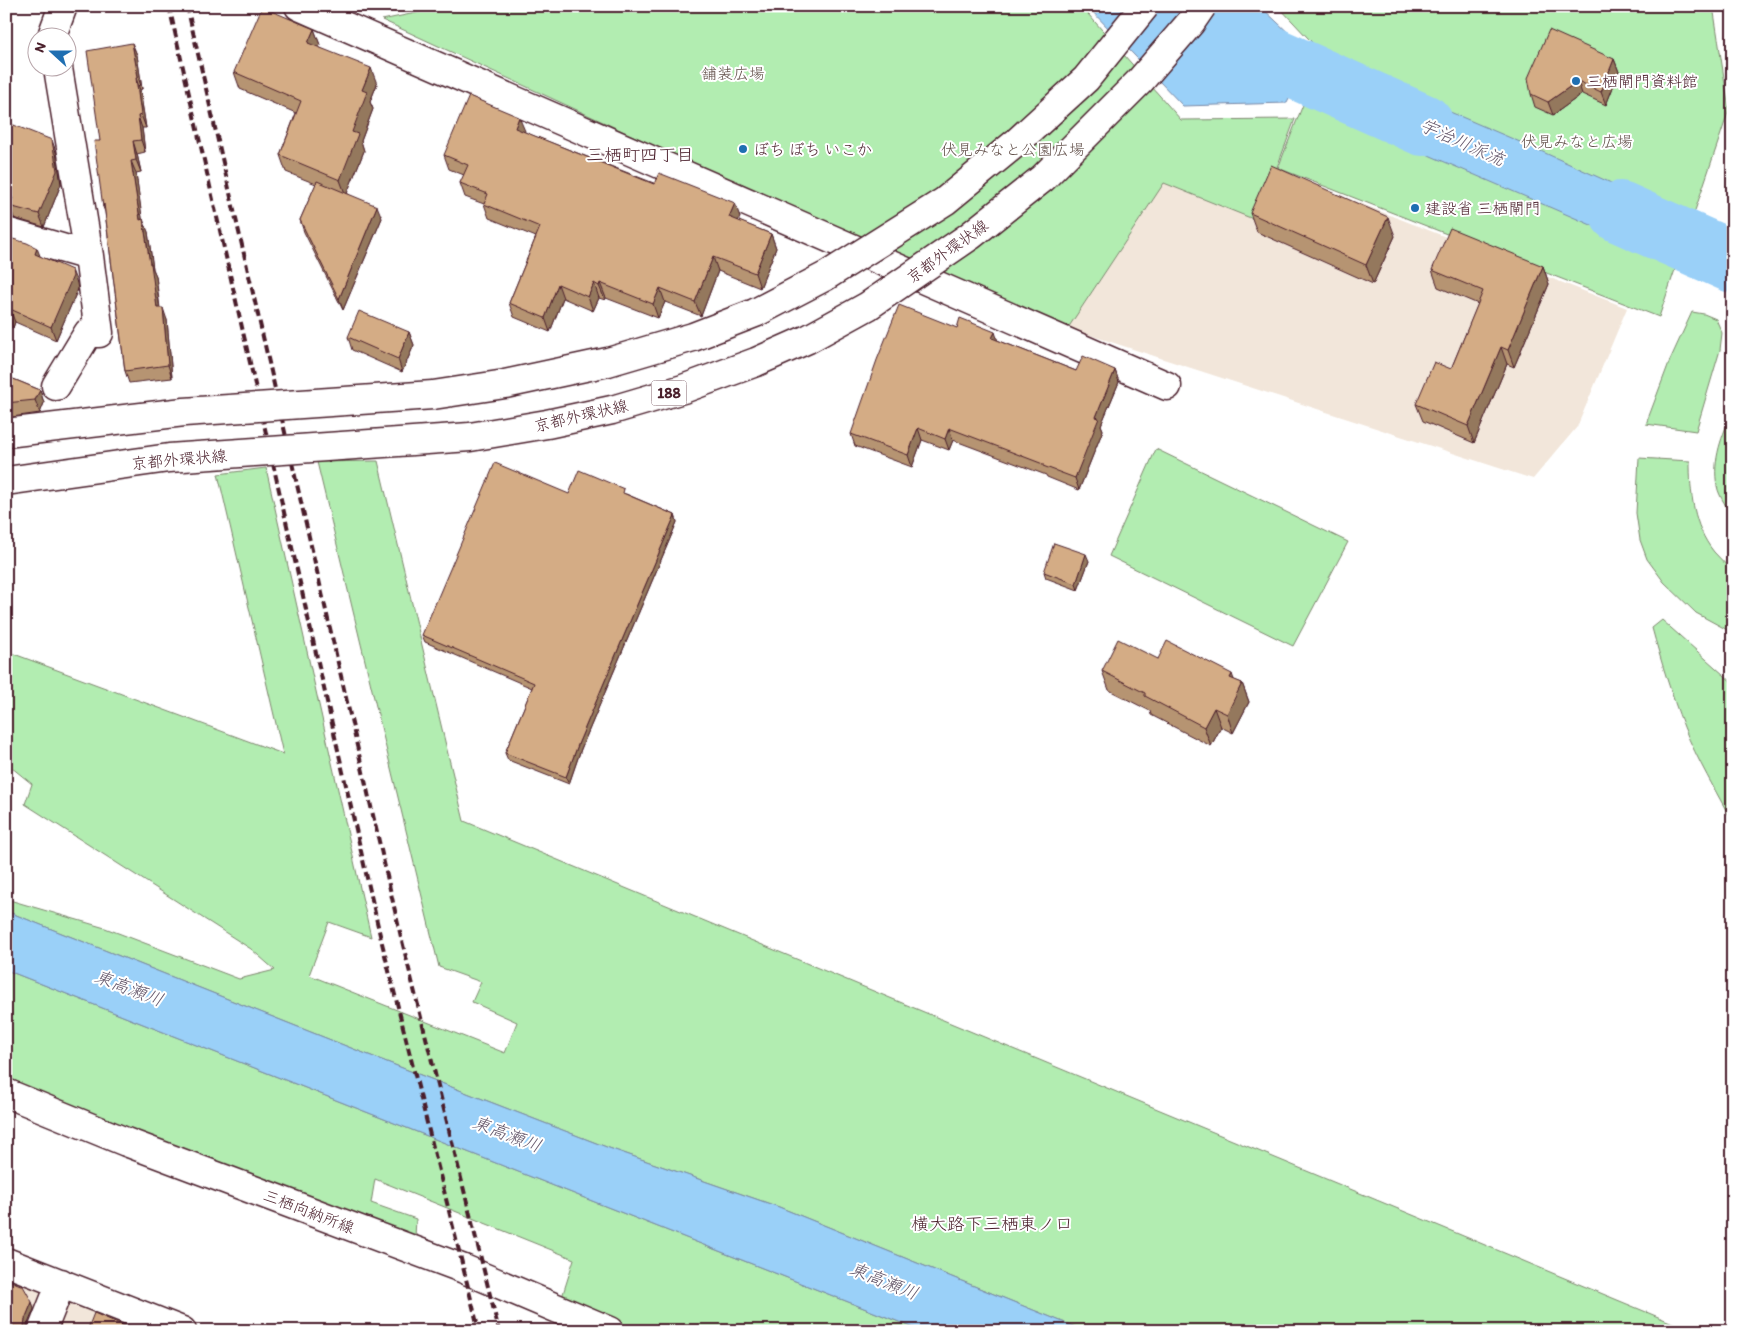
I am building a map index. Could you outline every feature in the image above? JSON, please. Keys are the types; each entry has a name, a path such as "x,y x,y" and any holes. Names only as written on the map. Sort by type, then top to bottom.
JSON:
{"main road":[{"path":"55,28 63,6"},
{"path":"299,6 1167,386"},
{"path":"6,433 184,412 433,395 504,384 599,364 693,337 755,313 826,276 945,201 1017,142 1086,79 1145,6"},
{"name":"京都外環状線","path":"6,480 168,458 480,435 547,424 612,410 683,389 756,362 808,339 868,306 970,236 1043,178 1140,81 1191,22 1202,6"},
{"path":"56,386 88,333 99,333 89,256 60,78"},
{"path":"6,232 89,256"},
{"name":"三栖向納所線","path":"6,1094 126,1142 464,1269 610,1331"},
{"path":"6,1262 182,1331"},
{"path":"42,1331 61,1283"}],"shaded area":[{"path":"1293,177 1627,308 1577,427 1533,479 1068,328 1164,183 1253,219"},
{"path":"6,1253 188,1331 6,1331"}],"green space":[{"name":"伏見みなと公園広場","path":"449,6 1081,6 1181,120 1295,119 1276,170 1253,219 1164,183 1068,328 852,237 382,20"},
{"name":"伏見みなと広場","path":"1278,6 1713,6 1729,110 1659,317 1278,168 1323,54"},
{"path":"1692,312 1716,319 1722,333 1720,350 1696,431 1646,424 1670,360"},
{"path":"1733,411 1733,518 1717,486 1716,467 1719,448"},
{"path":"1156,449 1348,542 1293,646 1109,556"},
{"path":"1639,458 1690,461 1692,497 1701,531 1714,552 1733,572 1733,633 1696,613 1664,582 1647,559 1640,540 1636,513"},
{"path":"378,461 464,821 1692,1331 1085,1331 779,1207 609,1148 6,911 6,899 105,928 239,979 275,970 251,949 25,804 32,784 6,763 6,651 283,754 218,474 266,468 371,937 329,922 309,975 505,1053 517,1022 472,1002 481,982 439,967 317,462"},
{"path":"1662,620 1733,683 1733,823 1695,751 1675,702 1652,628"},
{"path":"6,970 922,1331 638,1331 525,1290 562,1297 574,1259 375,1179 371,1203 416,1219 415,1237 6,1082"}],"water":[{"path":"1087,6 1260,6 1310,53 1308,59 1317,64 1302,100 1291,95 1287,103 1183,106"},
{"path":"1357,72 1534,148 1704,225 1701,232 1704,235 1693,263 1686,260 1684,265 1338,116 1335,111 1351,74 1355,75"},
{"name":"東高瀬川","path":"6,911 609,1148 779,1207 1085,1331 922,1331 6,970"}],"building":[{"path":"262,7 314,29 308,43 371,68 362,90 367,92 352,132 358,134 340,180 280,155 301,101 234,72"},
{"name":"三栖閘門資料館","path":"1549,30 1614,59 1601,92 1578,81 1548,102 1531,94 1528,78"},
{"path":"132,43 138,77 136,78 141,115 138,116 141,140 133,141 136,160 131,161 140,220 143,219 151,264 157,308 163,308 168,365 125,371 94,141 100,141 87,51"},
{"path":"469,96 519,117 515,128 654,184 659,173 735,203 729,217 771,234 755,273 713,257 695,302 660,288 653,304 600,283 599,286 594,283 588,297 558,284 545,318 509,303 540,227 484,204 488,194 460,183 468,165 444,155"},
{"path":"6,122 52,140 57,171 39,214 9,206 13,198 6,195"},
{"path":"1271,165 1388,217 1366,265 1250,213"},
{"path":"317,181 377,206 339,299 300,220"},
{"path":"1450,228 1543,266 1508,350 1501,347 1468,426 1416,404 1434,362 1451,369 1483,291 1432,270"},
{"path":"6,237 37,248 35,254 72,270 73,276 51,327 10,309 8,315 6,314"},
{"path":"899,305 957,328 960,318 995,332 992,338 1076,371 1083,356 1115,370 1096,417 1099,418 1075,478 949,428 945,439 918,428 908,455 851,434"},
{"path":"359,311 409,332 398,359 348,337"},
{"path":"6,376 40,390 35,400 6,403"},
{"path":"495,463 569,494 579,470 624,489 623,493 675,515 566,777 505,753 534,683 422,635"},
{"path":"1054,543 1086,554 1076,584 1044,572"},
{"path":"1118,639 1158,659 1167,641 1232,674 1230,678 1242,683 1227,714 1214,708 1204,727 1102,671"},
{"path":"6,1279 23,1286 32,1302 25,1319 24,1326 26,1331 6,1331"},
{"path":"94,1313 137,1331 87,1331"}],"waterway":[{"name":"宇治川派流","path":"1235,39 1239,43 1423,125"},
{"name":"宇治川派流","path":"1620,212 1733,262"}],"railway":[{"path":"169,6 380,935 479,1331"},
{"path":"187,6 401,937 499,1331"}],"place":[{"name":"三栖閘門資料館","path":"1576,81"},
{"name":"ぼち ぼち いこか","path":"743,149"},
{"name":"建設省 三栖閘門","path":"1415,208"}],"district":[{"name":"三栖町四丁目","path":"640,155"},
{"name":"横大路下三栖東ノ口","path":"992,1224"}],"park label":[{"name":"舗装広場","path":"733,73"}]}
